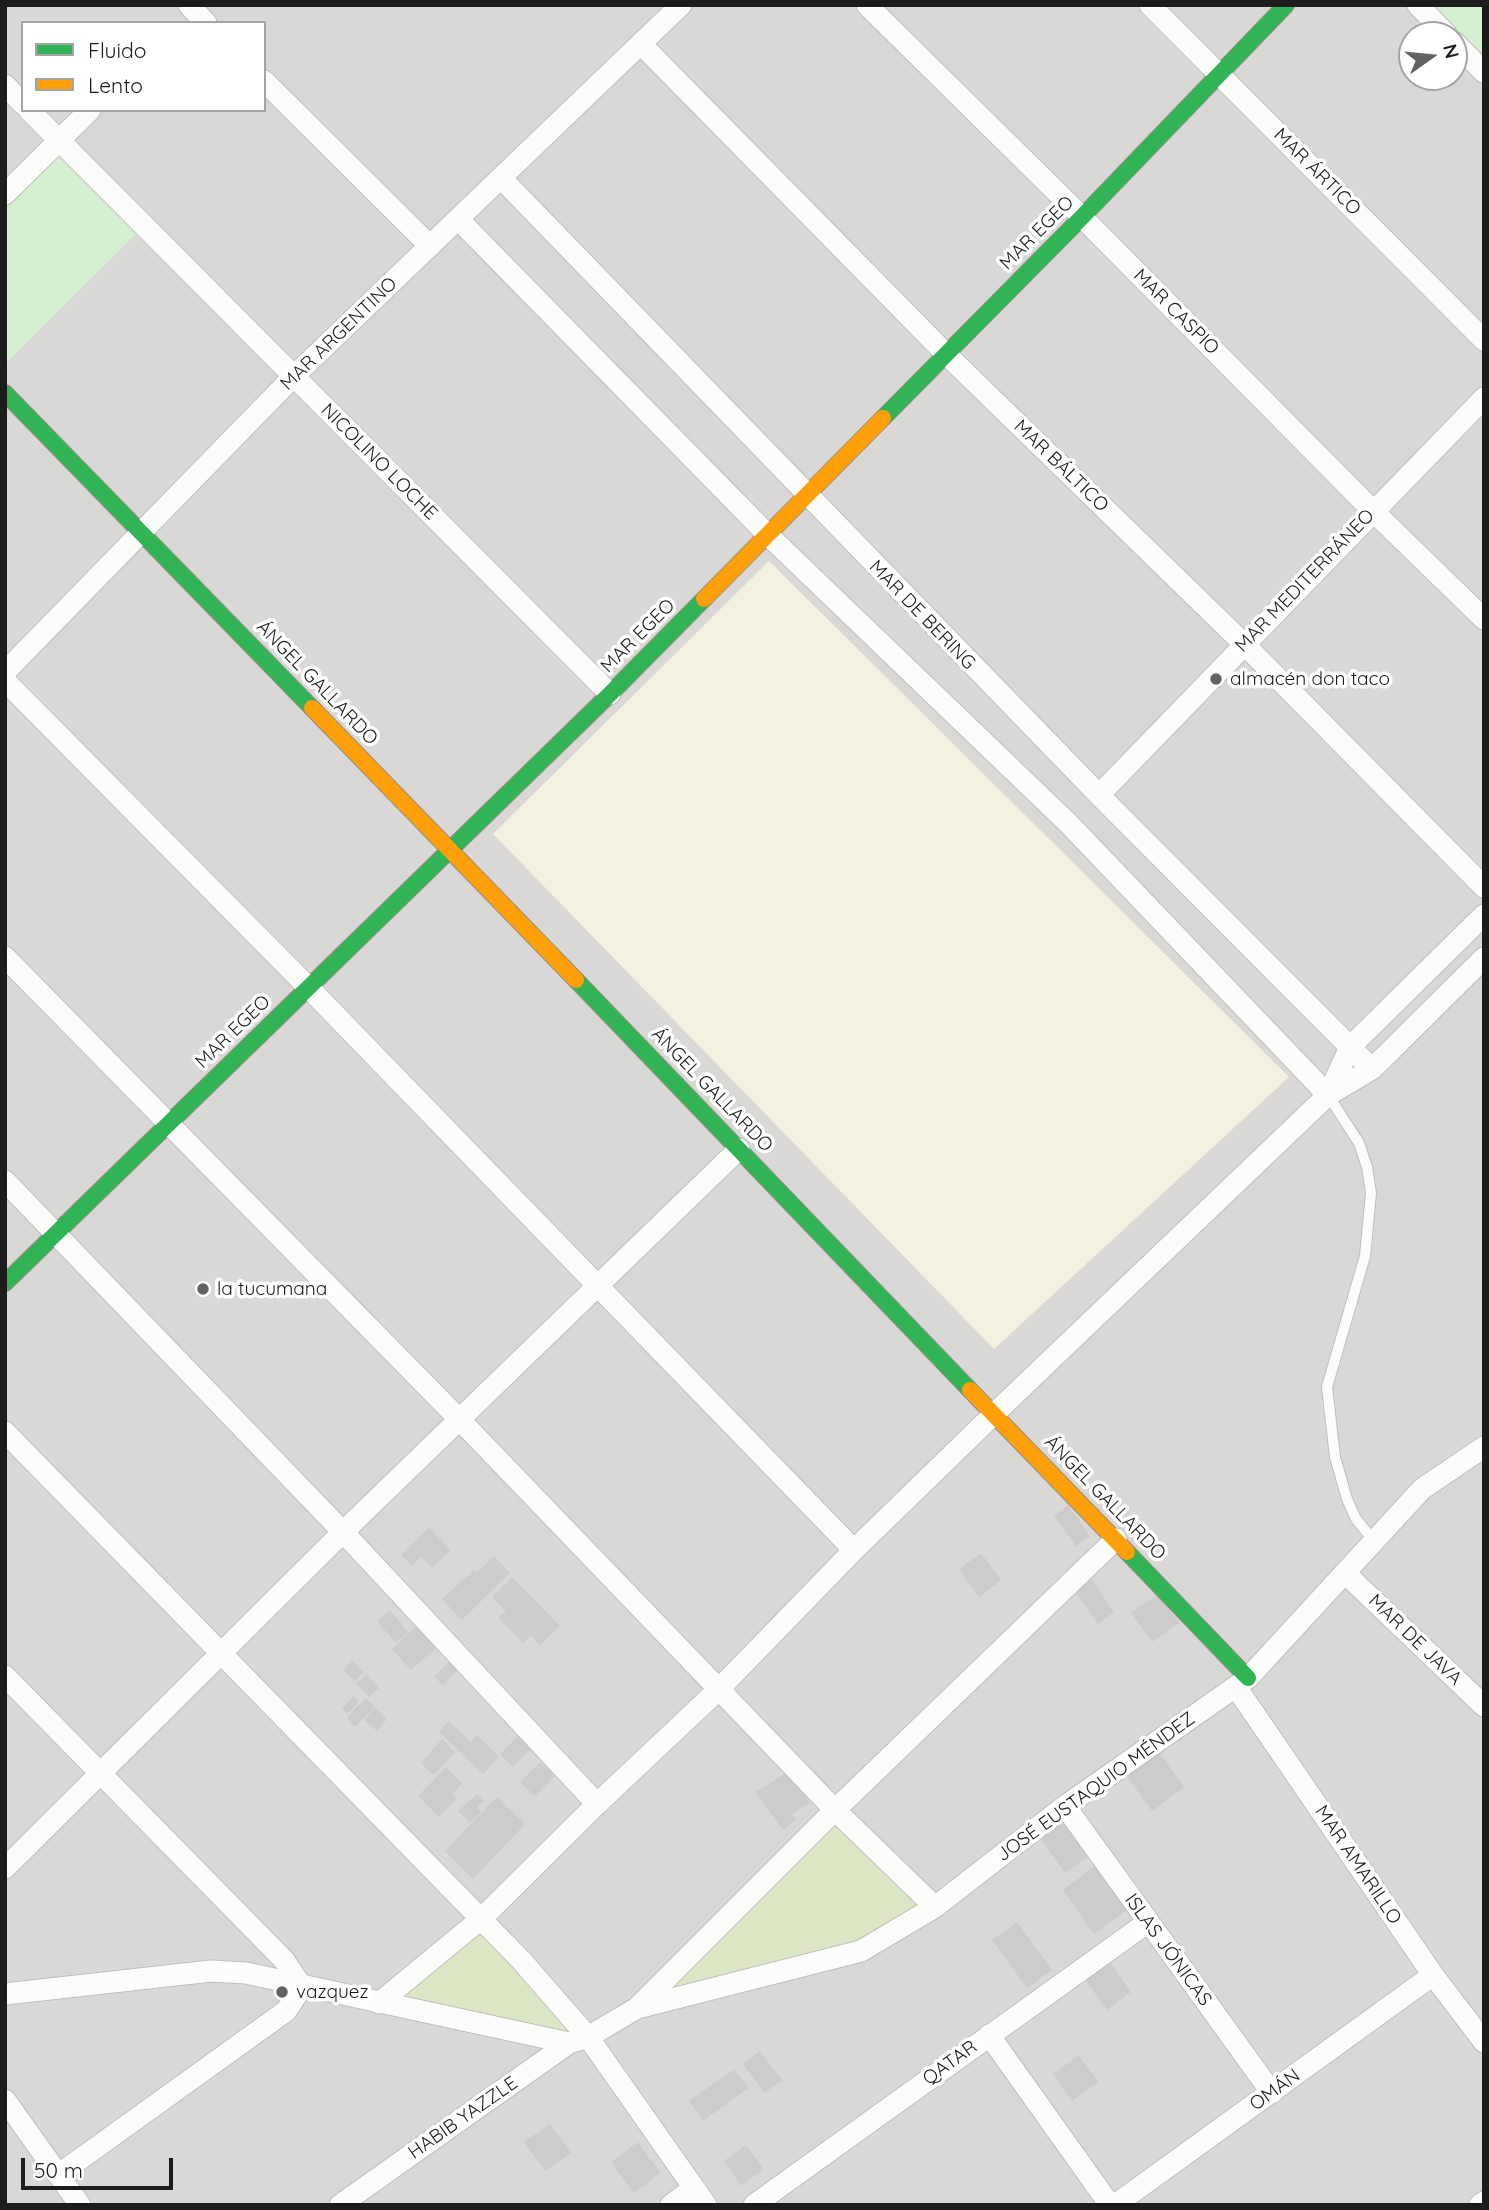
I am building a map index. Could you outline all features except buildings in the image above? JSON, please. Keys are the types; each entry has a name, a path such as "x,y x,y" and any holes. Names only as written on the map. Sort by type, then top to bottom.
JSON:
{"street":[{"name":"MAR ARGENTINO","path":"5,672 293,377 681,5"},
{"name":"MAR CASPIO","path":"867,5 1484,619"},
{"name":"MAR ÁRTICO","path":"1150,5 1484,340"},
{"name":"MAR EGEO","path":"5,1283 610,694 1082,217 1286,5"},
{"path":"1418,5 1433,21"},
{"name":"MAR BÁLTICO","path":"641,44 946,354 1244,644 1484,887"},
{"path":"1468,56 1484,72"},
{"path":"266,83 430,246"},
{"path":"5,85 21,102"},
{"name":"NICOLINO LOCHE","path":"31,112 610,694"},
{"path":"5,194 88,112"},
{"name":"MAR DE BERING","path":"500,178 1099,795 1372,1069"},
{"path":"458,219 768,535 1069,824 1328,1095"},
{"name":"ÁNGEL GALLARDO","path":"5,393 1116,1539 1242,1683"},
{"name":"MAR MEDITERRÁNEO","path":"1099,795 1484,398"},
{"path":"5,681 309,987 854,1550"},
{"path":"1328,1095 1350,1046 1484,915"},
{"path":"5,957 460,1420 835,1810 935,1907"},
{"path":"379,2003 482,1918 718,1690 854,1550 994,1414 1328,1095 1372,1069 1484,958"},
{"path":"5,1868 343,1532 739,1149"},
{"path":"5,1181 343,1532 597,1804"},
{"path":"5,1432 482,1918 700,2196 671,2205"},
{"name":"JOSÉ EUSTAQUIO MÉNDEZ","path":"637,2008 861,1951 935,1907 1065,1806 1242,1683 1422,1489 1484,1447"},
{"path":"637,2008 835,1810 1116,1539"},
{"name":"MAR DE JAVA","path":"1345,1573 1484,1706"},
{"path":"5,1676 284,1960 302,1987"},
{"name":"MAR AMARILLO","path":"1242,1683 1433,1975 1484,2042"},
{"name":"ISLAS JÓNICAS","path":"1065,1806 1272,2092"},
{"name":"QATAR","path":"754,2205 1148,1922"},
{"path":"5,1994 211,1971 246,1973 379,2003 579,2040"},
{"name":"OMÁN","path":"1113,2205 1140,2198 1272,2092 1433,1975"},
{"path":"58,2175 286,2011 302,1987"},
{"name":"HABIB YAZZLE","path":"340,2205 579,2040 637,2008"},
{"path":"989,2035 1113,2205"},
{"path":"5,2101 80,2205"}],"lane":[{"path":"1328,1095 1359,1143 1367,1167 1371,1193 1365,1256 1327,1387 1335,1457 1347,1499 1356,1519 1374,1541"}],"shaded area":[{"path":"5,5 1484,5 1484,2205 5,2205"},
{"path":"769,561 1289,1077 994,1349 493,834"}],"green space":[{"path":"1418,5 1484,5 1484,72 1468,56 1468,21 1434,21"},
{"path":"55,147 138,232 5,364 5,196"},
{"path":"835,1813 932,1907 875,1943 641,2005"},
{"path":"481,1922 587,2037 383,2002"}],"traffic: fast":[{"path":"883,418 1286,5"},
{"path":"5,393 312,708"},
{"path":"5,1283 610,694 704,599"},
{"path":"576,980 970,1390"},
{"path":"1127,1552 1248,1678"}],"traffic: slow":[{"path":"704,599 883,418"},
{"path":"312,708 576,980"},
{"path":"970,1390 1127,1552"}],"place":[{"name":"almacén don taco","path":"1216,679"},
{"name":"la tucumana","path":"203,1289"},
{"name":"vazquez","path":"282,1992"}]}
